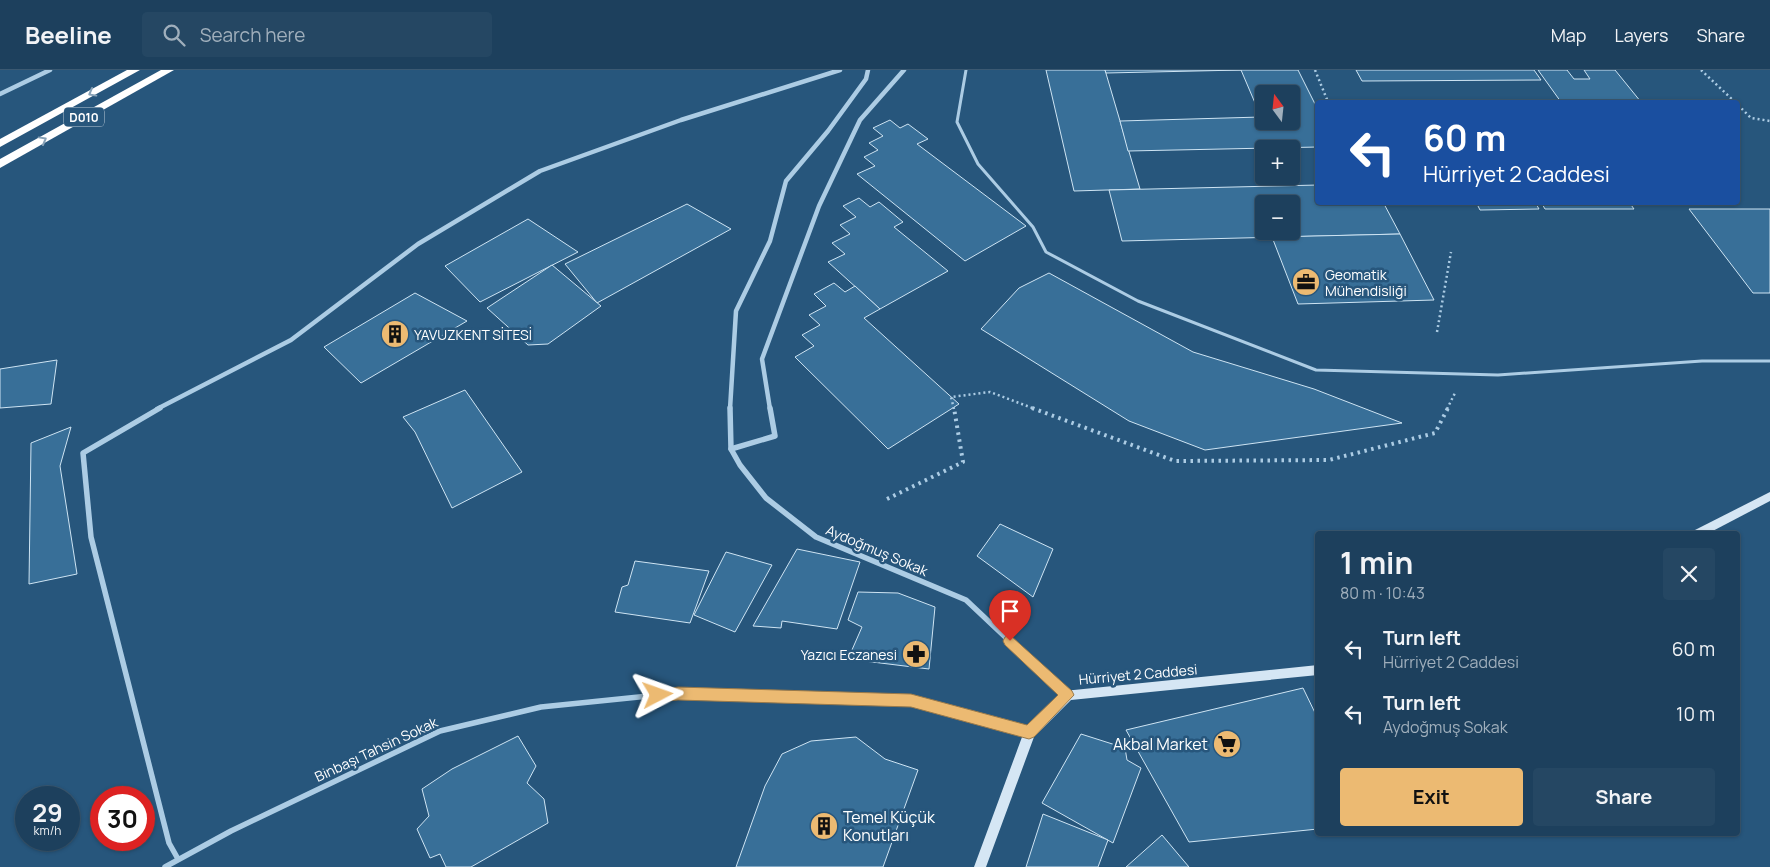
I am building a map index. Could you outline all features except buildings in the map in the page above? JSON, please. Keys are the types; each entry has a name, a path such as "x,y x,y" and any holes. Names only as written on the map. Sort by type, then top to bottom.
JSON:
{"highway":[{"name":"D010","path":"0,144 135,70"},
{"name":"D010","path":"0,164 169,70"}],"street":[{"path":"0,94 50,70"},
{"path":"178,860 169,843 91,537 83,453 150,414 291,340 418,244 540,171 681,120 840,70"},
{"name":"Aydoğmuş Sokak","path":"868,70 866,79 861,86 786,181 770,241 736,311 729,392 732,449 740,465 766,498 816,537 966,600 1068,695"},
{"path":"732,449 775,436 762,359 819,206 860,120 904,70"},
{"path":"1704,531 1770,496"},
{"name":"Hürriyet 2 Caddesi","path":"980,867 1029,733 1068,695 1315,670"},
{"name":"Binbaşı Tahsin Sokak","path":"165,867 231,831 440,731 541,707 678,693 911,701 1029,733"}],"lane":[{"path":"966,70 957,122 978,164 1033,227 1046,252 1138,301 1316,370 1498,374 1702,361 1770,361"}],"path":[{"path":"1315,70 1327,100"},
{"path":"1701,70 1733,100"},
{"path":"1740,107 1751,118 1770,120"},
{"path":"1437,332 1451,252"},
{"path":"887,499 962,462 959,429 951,397 990,392 1175,461 1329,460 1435,433 1465,374"}],"place":[{"name":"Geomatik Mühendisliği","path":"1306,282"},
{"name":"YAVUZKENT SİTESİ","path":"395,334"},
{"name":"Yazıcı Eczanesi","path":"916,654"},
{"name":"Akbal Market","path":"1227,744"},
{"name":"Temel Küçük Konutları","path":"824,826"}],"route":[{"path":"658,695 678,693 911,701 1029,733 1068,695 1010,641"}]}
